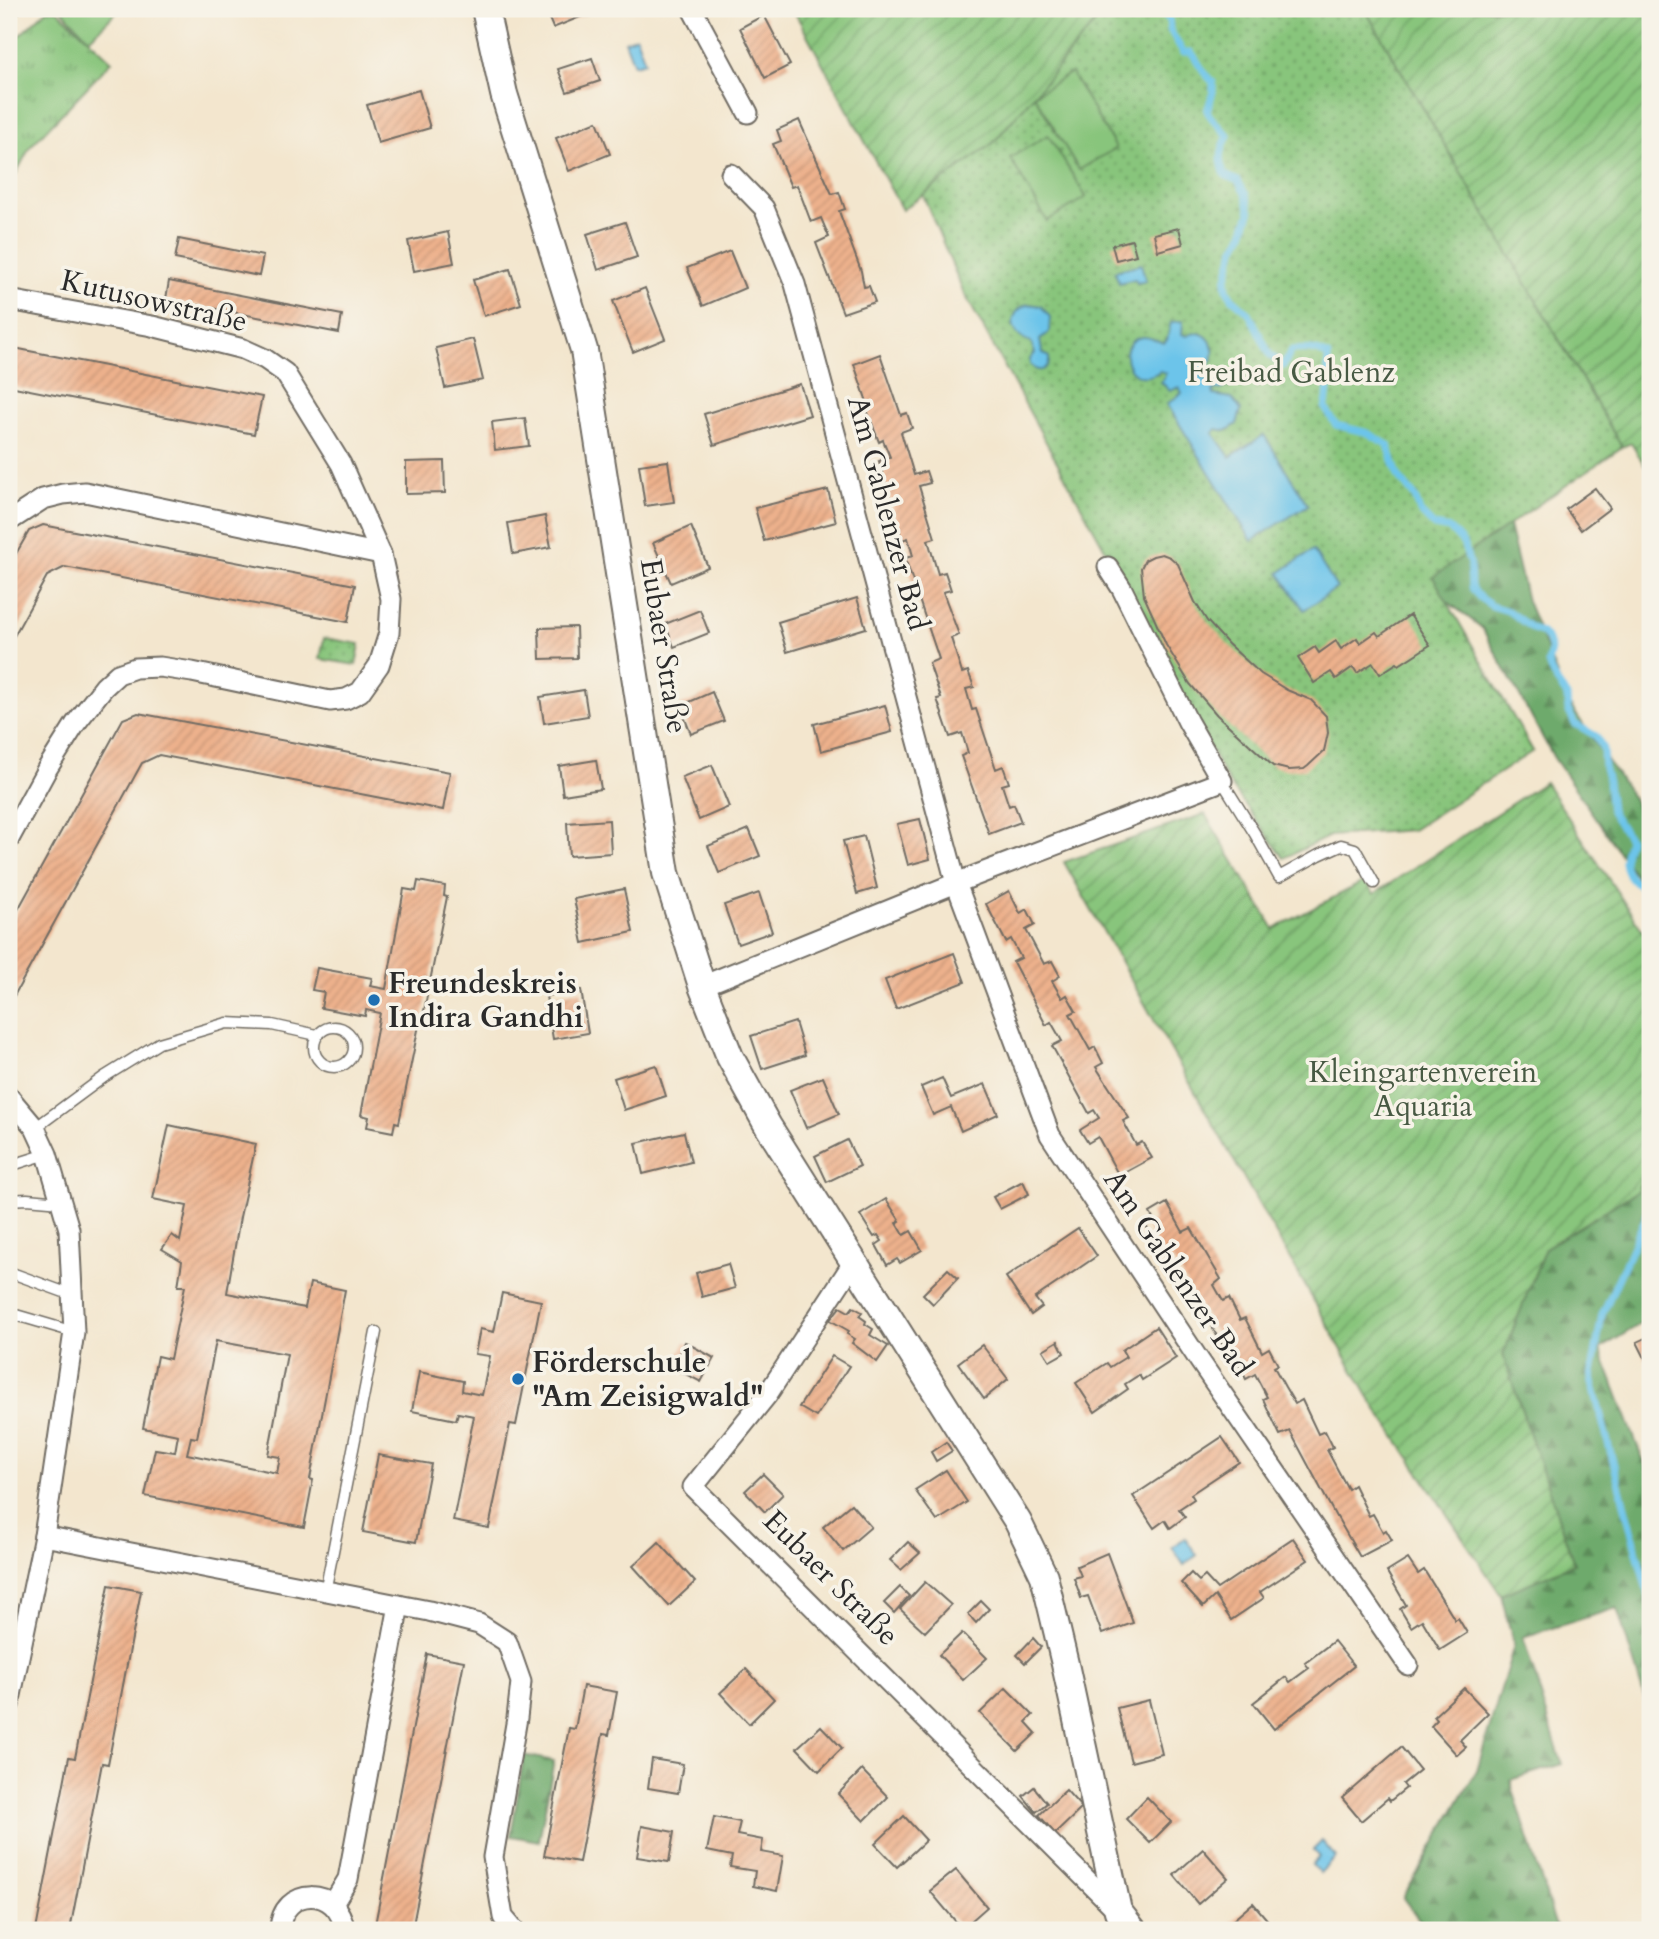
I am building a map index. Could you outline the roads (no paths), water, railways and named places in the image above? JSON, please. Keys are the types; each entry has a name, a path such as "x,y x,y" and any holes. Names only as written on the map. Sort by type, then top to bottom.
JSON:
{"street":[{"name":"Eubaer Straße","path":"485,9 504,94 584,350 666,873 702,986 730,1057 768,1126 1018,1522 1044,1576 1125,1921"},
{"path":"692,9 748,113"},
{"name":"Am Gablenzer Bad","path":"730,174 764,208 795,284 957,883 1050,1135 1199,1360 1408,1665"},
{"name":"Kutusowstraße","path":"9,300 152,326 243,349 265,359 285,373 341,464 381,554 391,599 389,633 379,665 360,692 346,699 330,701 160,667 135,668 117,674 76,723 47,769 9,839"},
{"path":"9,521 43,499 85,492 381,554"},
{"path":"702,986 957,883 1222,781 1188,722 1122,589 1108,567"},
{"path":"9,1097 35,1128 47,1154 69,1229 74,1332 44,1536 9,1705"},
{"name":"Eubaer Straße","path":"853,1263 767,1395 693,1487 1125,1921"},
{"path":"44,1536 429,1611 479,1624 507,1642 521,1682 493,1857 503,1917 514,1930"},
{"path":"333,1904 348,1879 399,1605"},
{"path":"280,1930 287,1908 294,1901 314,1896 333,1904 339,1911 344,1930"}],"lane":[{"path":"1222,781 1279,877 1341,845 1356,849 1374,883"},
{"path":"35,1128 104,1077 159,1043 227,1023 272,1025 317,1035 328,1027 346,1031 353,1041 353,1054 338,1067 325,1065 316,1055 314,1048 317,1035"},
{"path":"9,1166 47,1154"},
{"path":"9,1200 61,1202"},
{"path":"9,1272 72,1295"},
{"path":"9,1314 74,1332"},
{"path":"325,1592 376,1332"}],"water":[{"path":"636,36 645,62 634,65 625,41"},
{"path":"1141,264 1146,281 1137,283 1135,279 1119,283 1115,271"},
{"path":"1028,304 1041,306 1050,317 1049,332 1040,340 1042,352 1049,360 1046,368 1041,370 1030,364 1035,353 1031,342 1019,335 1013,324 1016,313"},
{"path":"1183,321 1182,334 1202,334 1212,344 1212,359 1201,374 1202,378 1207,379 1221,371 1227,378 1228,385 1221,390 1215,389 1214,395 1232,398 1241,410 1237,424 1226,431 1217,429 1213,433 1230,457 1264,435 1308,505 1252,541 1167,404 1182,393 1179,387 1170,391 1161,382 1166,373 1160,371 1149,376 1139,376 1128,364 1126,356 1133,341 1145,337 1164,343 1171,322"},
{"path":"1313,550 1337,588 1304,610 1279,573"},
{"path":"1185,1538 1197,1555 1184,1565 1172,1547"},
{"path":"1322,1841 1336,1857 1320,1873 1312,1865 1319,1857 1313,1850"}],"waterway":[{"path":"1159,9 1169,19 1170,30 1183,52 1191,52 1213,82 1207,111 1228,136 1221,155 1223,169 1225,175 1238,181 1246,195 1250,213 1234,250 1226,281 1227,290 1249,313 1270,355 1283,366 1292,350 1311,350 1328,356 1325,408 1336,425 1368,433 1388,445 1398,476 1415,497 1420,512 1434,526 1450,529 1463,543 1470,564 1471,587 1480,598 1492,606 1508,611 1542,633 1548,640 1551,650 1548,663 1567,696 1568,710 1575,724 1596,736 1603,749 1611,811 1629,839 1624,859 1627,872 1633,881 1650,893"},
{"path":"1650,1208 1602,1315 1591,1378 1650,1602"}],"place":[{"name":"Freundeskreis Indira Gandhi","path":"374,1000"},
{"name":"Förderschule \"Am Zeisigwald\"","path":"518,1379"}],"park label":[{"name":"Freibad Gablenz","path":"1291,372"},
{"name":"Kleingartenverein Aquaria","path":"1423,1089"}]}
